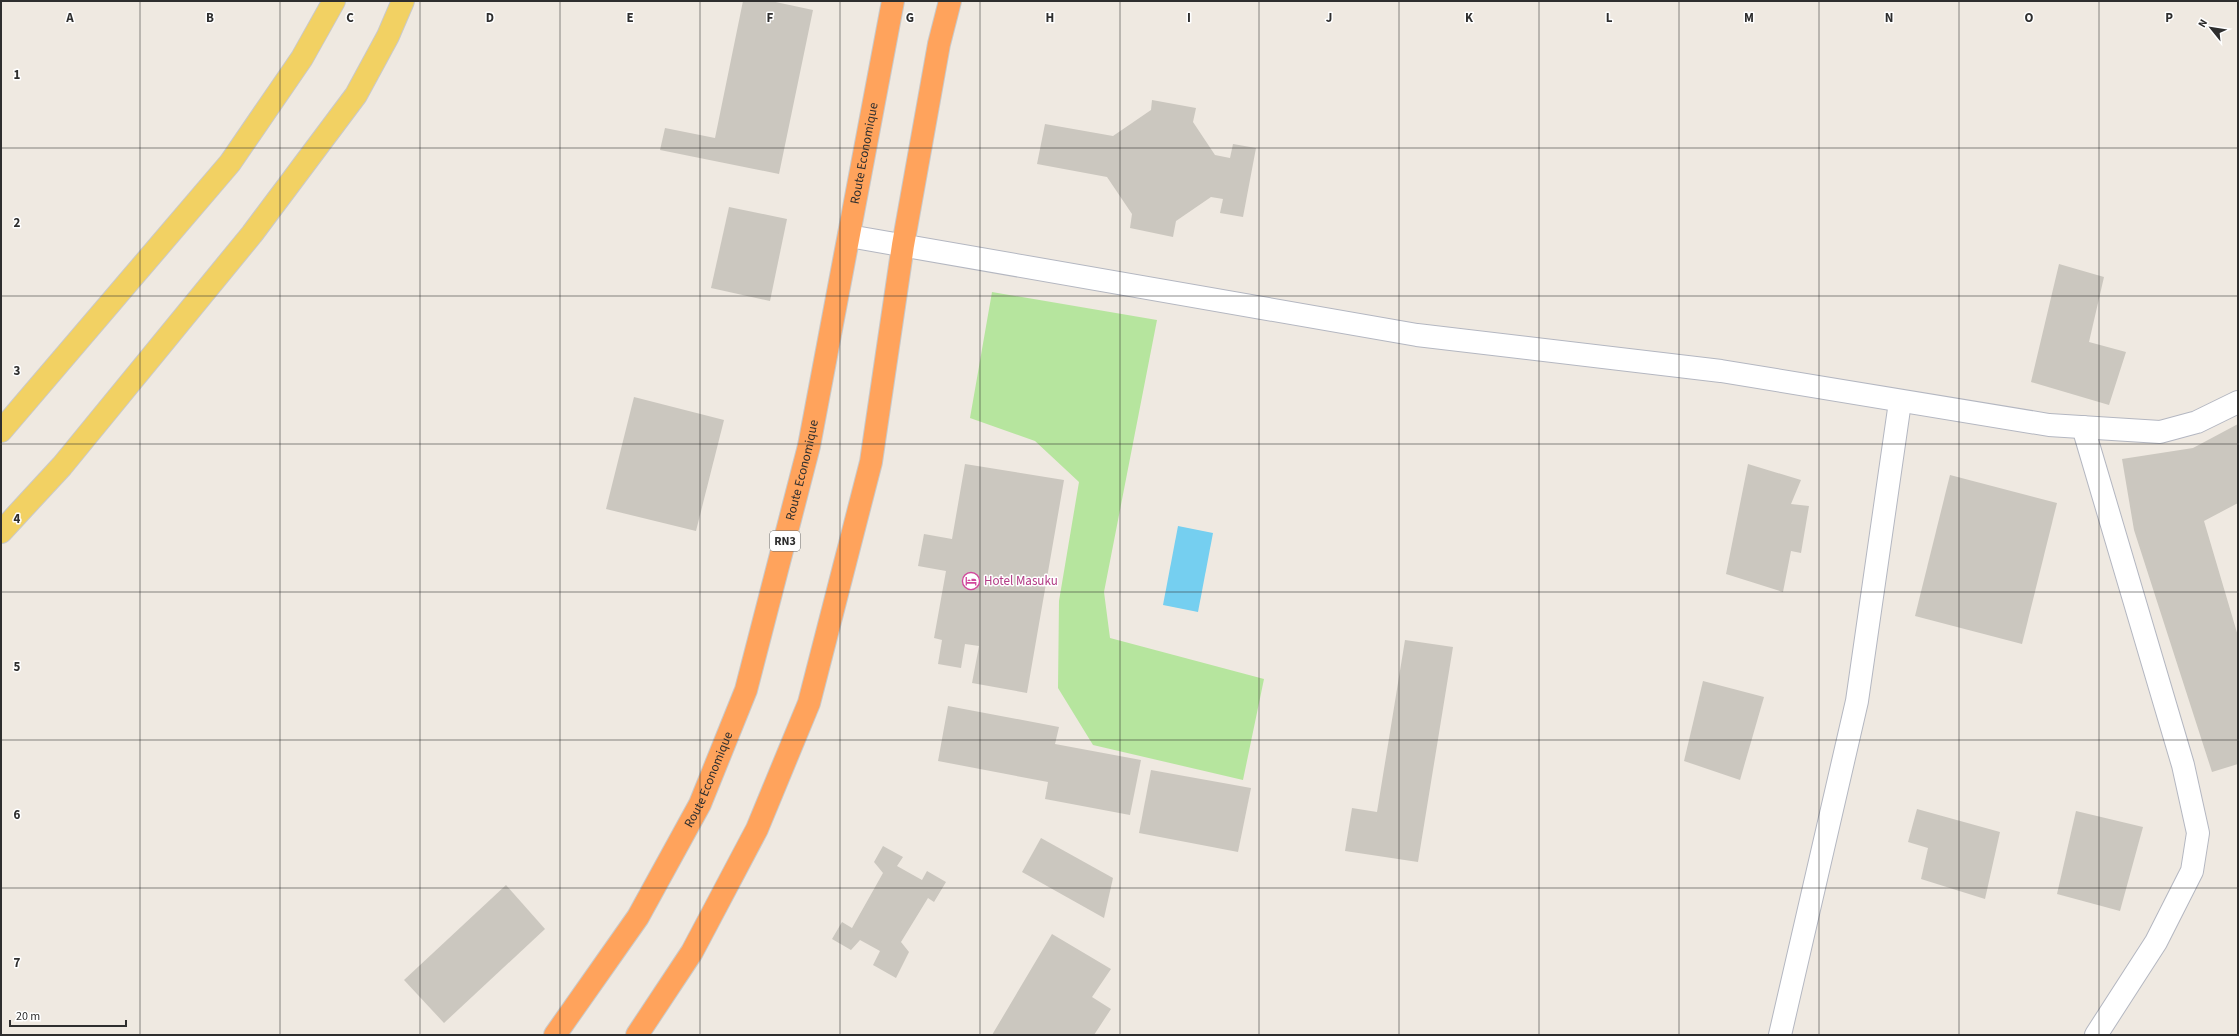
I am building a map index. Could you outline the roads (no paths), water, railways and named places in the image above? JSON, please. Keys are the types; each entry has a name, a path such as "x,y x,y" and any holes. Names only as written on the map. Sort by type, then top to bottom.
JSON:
{"highway":[{"name":"Route Economique","path":"555,1035 638,917 700,804 746,690 809,446 887,24 893,1"},
{"path":"637,1035 692,952 757,828 809,703 871,462 903,245 939,44 950,1"}],"main road":[{"path":"1,431 230,163 302,58 334,1"},
{"path":"1,532 62,466 252,234 356,95 388,36 403,1"}],"street":[{"path":"849,236 1417,335 1721,371 1900,402 2049,425 2160,432 2197,422 2238,402"},
{"path":"1780,1035 1857,700 1900,402"},
{"path":"2083,427 2184,765 2198,832 2192,871 2156,942 2096,1035"}],"water":[{"path":"1178,526 1213,533 1198,612 1163,605"}],"place":[{"name":"Hotel Masuku","path":"971,581"}]}
